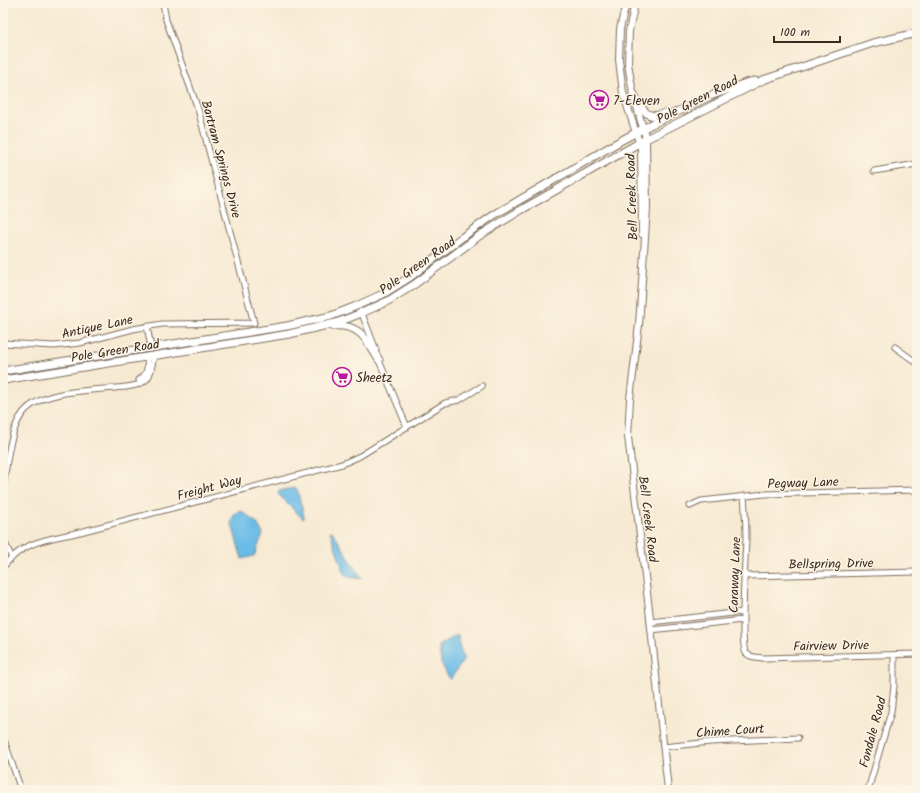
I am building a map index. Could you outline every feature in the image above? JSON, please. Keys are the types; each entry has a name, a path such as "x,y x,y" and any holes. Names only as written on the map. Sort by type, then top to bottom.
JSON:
{"main road":[{"name":"Pole Green Road","path":"3,378 193,350 289,334 320,328 362,313 407,289 497,224 643,141 763,80 873,43 917,33"},
{"name":"Pole Green Road","path":"3,378 151,348 303,323 331,316 383,294 403,282 467,233 636,132 710,96 746,83 763,80"},
{"path":"633,93 644,112 654,116 710,96"},
{"path":"320,328 343,326 355,329 365,337 379,360"},
{"path":"147,357 151,348 156,351 179,348 193,350"}],"street":[{"name":"Bartram Springs Drive","path":"163,3 166,20 200,118 254,323"},
{"name":"Bell Creek Road","path":"626,3 621,23 619,44 620,76 623,93 636,132 643,141"},
{"name":"Bell Creek Road","path":"635,3 630,23 628,47 629,71 633,93 644,128 642,161 642,238 644,250 639,325 630,399 628,434 668,790"},
{"path":"874,171 917,164"},
{"path":"359,305 379,360 407,427"},
{"name":"Antique Lane","path":"3,343 36,345 68,344 147,326 172,323 254,323"},
{"name":"Antique Lane","path":"147,326 151,348"},
{"path":"896,347 917,363"},
{"path":"3,487 13,434 16,424 23,413 33,404 41,400 85,390 126,384 138,380 147,372 147,357"},
{"name":"Freight Way","path":"3,567 12,558 32,544 45,539 80,532 342,464 354,459 445,403 459,400 482,386"},
{"name":"Pegway Lane","path":"690,506 701,501 744,496 792,493 917,490"},
{"name":"Caraway Lane","path":"744,496 746,536 743,620 744,648 747,654"},
{"path":"3,539 12,558"},
{"name":"Bellspring Drive","path":"744,576 917,572"},
{"path":"650,622 743,612"},
{"path":"651,630 743,620"},
{"name":"Fairview Drive","path":"747,654 764,658 917,654"},
{"name":"Fondale Road","path":"868,790 890,712 894,686 894,655"},
{"path":"3,737 21,790"},
{"name":"Chime Court","path":"663,747 725,741 798,738"}],"water":[{"path":"294,488 297,489 304,516 303,519 278,494 279,491"},
{"path":"240,511 257,523 263,534 254,556 242,559 231,521 235,514"},
{"path":"330,531 332,531 362,579 349,577 344,573"},
{"path":"455,636 458,636 459,645 464,659 450,680 441,663 439,646"}],"place":[{"name":"7-Eleven","path":"599,100"},
{"name":"Sheetz","path":"342,377"}]}
